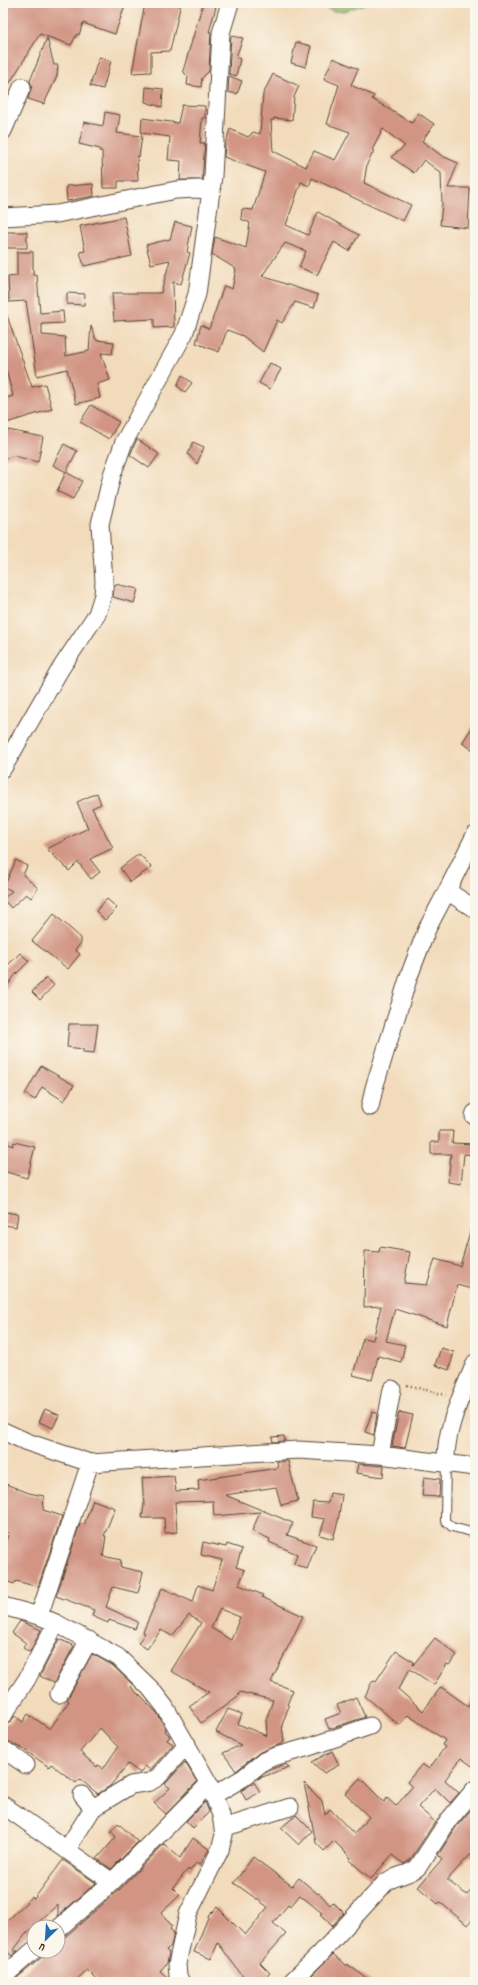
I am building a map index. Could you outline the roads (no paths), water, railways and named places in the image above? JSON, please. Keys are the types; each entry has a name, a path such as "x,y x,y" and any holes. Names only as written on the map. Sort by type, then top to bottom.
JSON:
{"street":[{"path":"3,768 61,668 97,614 103,596 104,581 100,524 112,476 124,442 184,334 198,294 212,191 221,33 230,3"},
{"path":"3,132 22,87"},
{"path":"3,217 57,214 176,190 198,189 212,191"},
{"path":"370,1107 374,1088 409,976 427,930 475,835"},
{"path":"447,891 475,909"},
{"path":"446,1463 448,1432 468,1401 475,1363"},
{"path":"380,1454 392,1389"},
{"path":"3,1431 26,1442 90,1463 298,1450 380,1454 475,1467"},
{"path":"42,1608 90,1463"},
{"path":"3,1606 42,1608 56,1623 118,1657 150,1688 165,1707 187,1744 218,1790 224,1835 222,1845 188,1914 177,1964 178,1976 181,1982"},
{"path":"4,1714 27,1679 56,1623"},
{"path":"59,1694 89,1640"},
{"path":"66,1922 218,1790 273,1757 309,1747 370,1726"},
{"path":"67,1849 88,1802 131,1785 150,1782 158,1778 187,1744"},
{"path":"3,1749 26,1765"},
{"path":"291,1982 321,1953 386,1882 394,1876 415,1870 418,1867 448,1821 475,1789"},
{"path":"3,1805 112,1882"},
{"path":"223,1828 290,1808"},
{"path":"3,1976 26,1957"}],"lane":[{"path":"446,1463 445,1521 452,1527 475,1533"}]}
